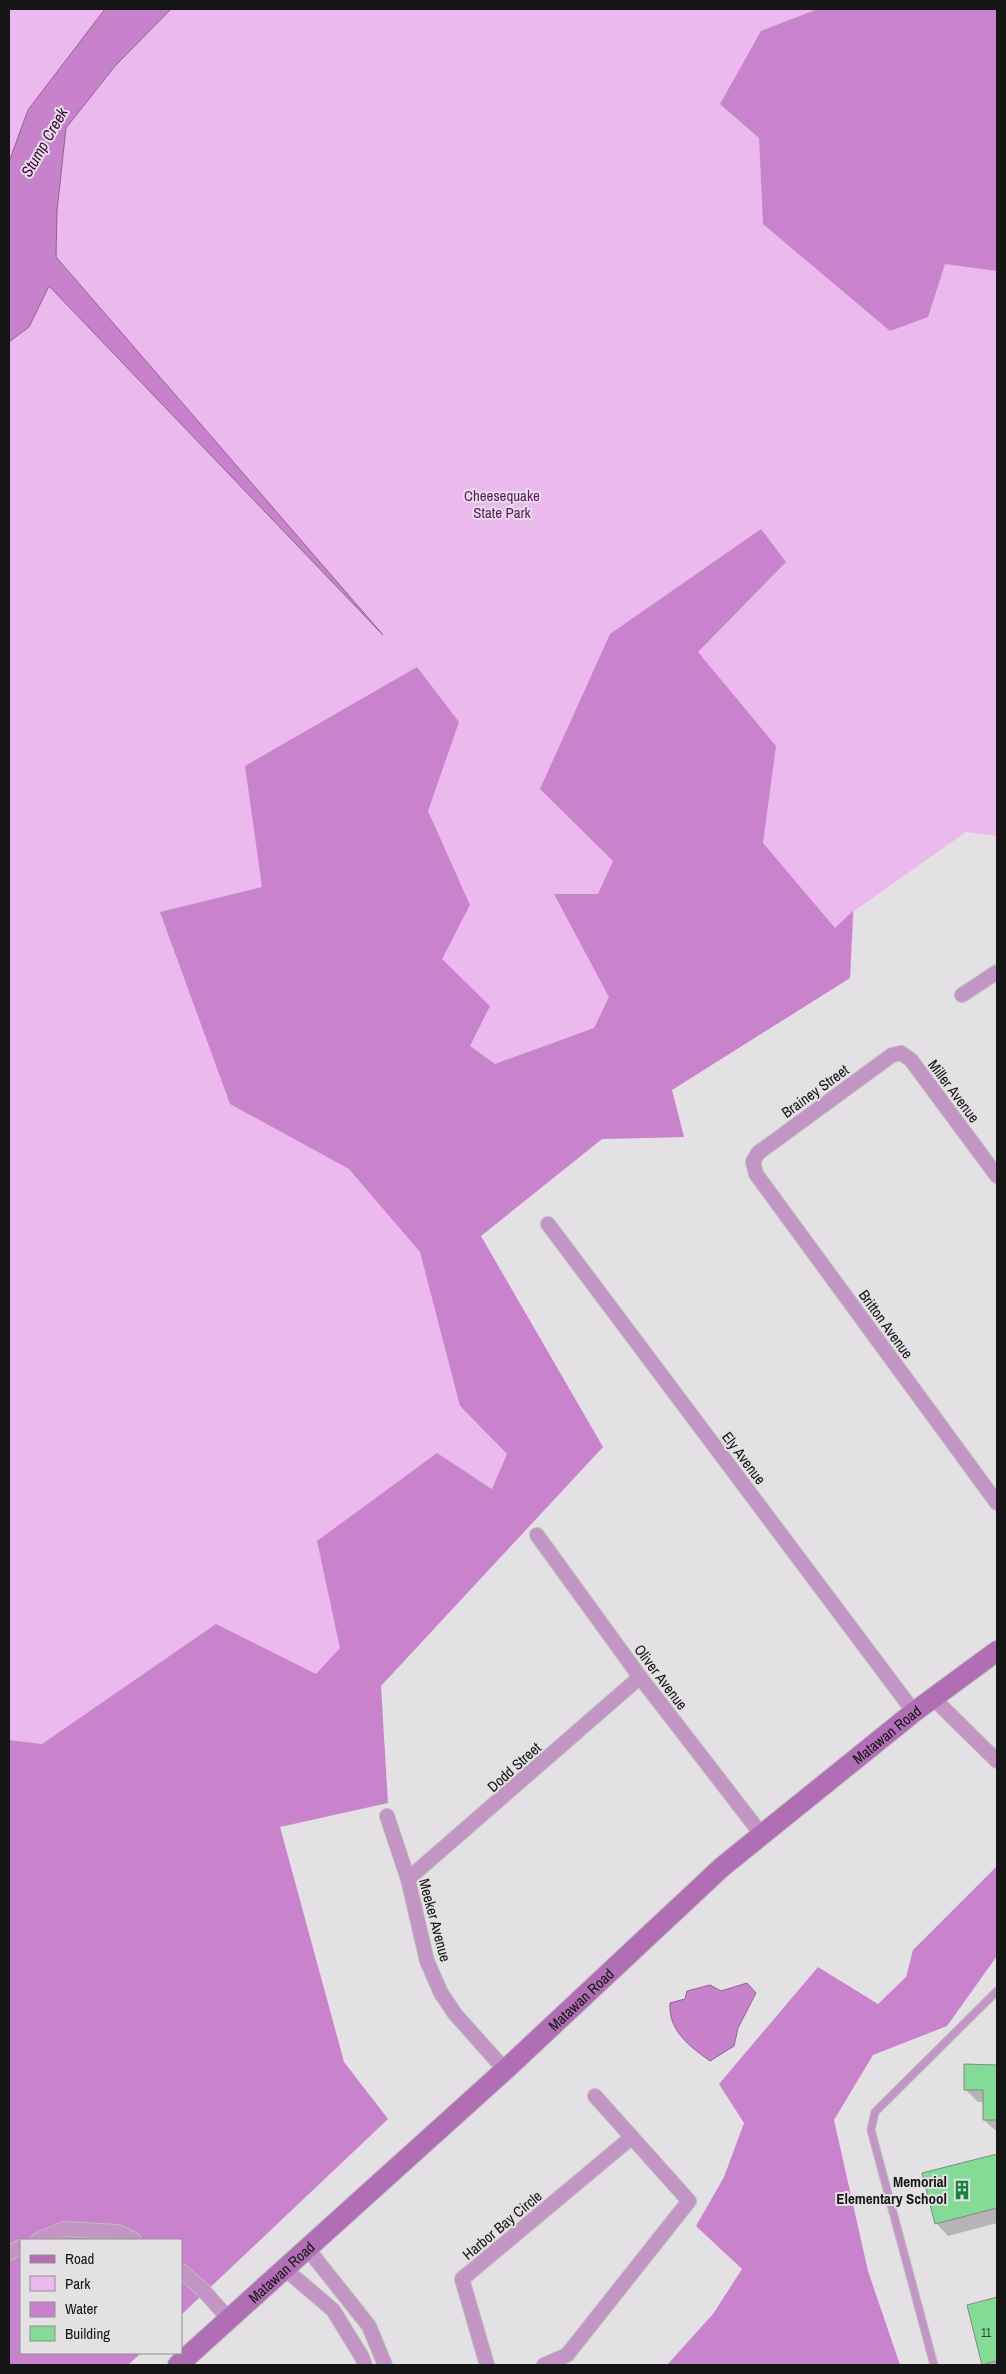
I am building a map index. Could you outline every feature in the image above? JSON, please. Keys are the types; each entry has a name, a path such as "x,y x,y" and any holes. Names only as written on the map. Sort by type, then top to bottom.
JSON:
{"main road":[{"name":"Matawan Road","path":"178,2365 505,2070 722,1867 914,1712 997,1651"}],"street":[{"path":"962,995 997,972"},
{"name":"Brainey Street","path":"753,1162 758,1153 892,1055 901,1052"},
{"name":"Miller Avenue","path":"901,1052 911,1060 997,1176"},
{"name":"Britton Avenue","path":"753,1162 756,1174 997,1503"},
{"name":"Ely Avenue","path":"548,1224 914,1712"},
{"name":"Oliver Avenue","path":"537,1535 640,1677 762,1835"},
{"name":"Dodd Street","path":"408,1879 640,1677"},
{"path":"933,1698 997,1761"},
{"name":"Meeker Avenue","path":"387,1816 408,1879 427,1961 441,1993 455,2014 505,2070"},
{"path":"544,2365 567,2355 689,2201 595,2096"},
{"name":"Harbor Bay Circle","path":"487,2365 462,2279 632,2137"},
{"path":"40,2239 64,2229 118,2232 132,2239"},
{"path":"307,2248 369,2326 385,2365"},
{"path":"285,2268 333,2310 365,2365"},
{"path":"182,2272 202,2289 230,2320"}],"lane":[{"path":"934,2365 870,2130 875,2112 997,1991"}],"green space":[{"name":"Cheesequake State Park","path":"9,9 997,9 997,836 966,832 854,911 850,978 672,1090 684,1137 602,1139 481,1236 460,1406 507,1454 493,1489 437,1454 280,1827 344,2062 388,2119 182,2239 20,2239 20,2354 9,2365"}],"shaded area":[{"path":"818,9 997,9 997,271 945,264 928,317 890,331 763,224 759,138 720,104 761,31"},
{"path":"761,529 786,562 698,652 776,746 763,843 835,928 853,911 850,978 672,1090 684,1137 602,1139 481,1236 603,1447 381,1686 388,1803 280,1827 344,2062 388,2119 182,2314 182,2239 20,2239 20,2354 140,2354 128,2365 9,2365 9,1740 42,1744 216,1624 316,1674 340,1648 317,1541 437,1453 492,1489 507,1454 460,1406 420,1252 349,1169 230,1104 160,912 262,887 245,766 417,667 459,722 428,811 470,905 442,959 490,1006 470,1046 495,1064 594,1028 609,997 554,894 598,894 613,861 540,789 610,634"},
{"path":"997,1866 997,1956 947,2026 873,2055 834,2120 868,2271 900,2365 667,2365 713,2314 742,2269 696,2226 724,2177 744,2123 719,2084 818,1967 878,2004 906,1977 913,1950"}],"water":[{"name":"Stump Creek","path":"105,9 171,9 115,66 66,128 57,211 56,257 383,635 49,286 29,327 9,342 9,162 28,110"},
{"path":"747,1983 756,1993 738,2028 734,2046 710,2061 688,2043 676,2029 670,2013 670,2003 685,1999 687,1991 710,1985 721,1991"}],"building":[{"path":"964,2064 997,2065 997,2120 983,2120 983,2090 964,2090"},
{"name":"Memorial Elementary School","path":"997,2154 997,2208 935,2224 922,2173"},
{"path":"997,2297 997,2361 982,2365 967,2305"}],"place":[{"name":"Memorial Elementary School","path":"962,2190"}]}
